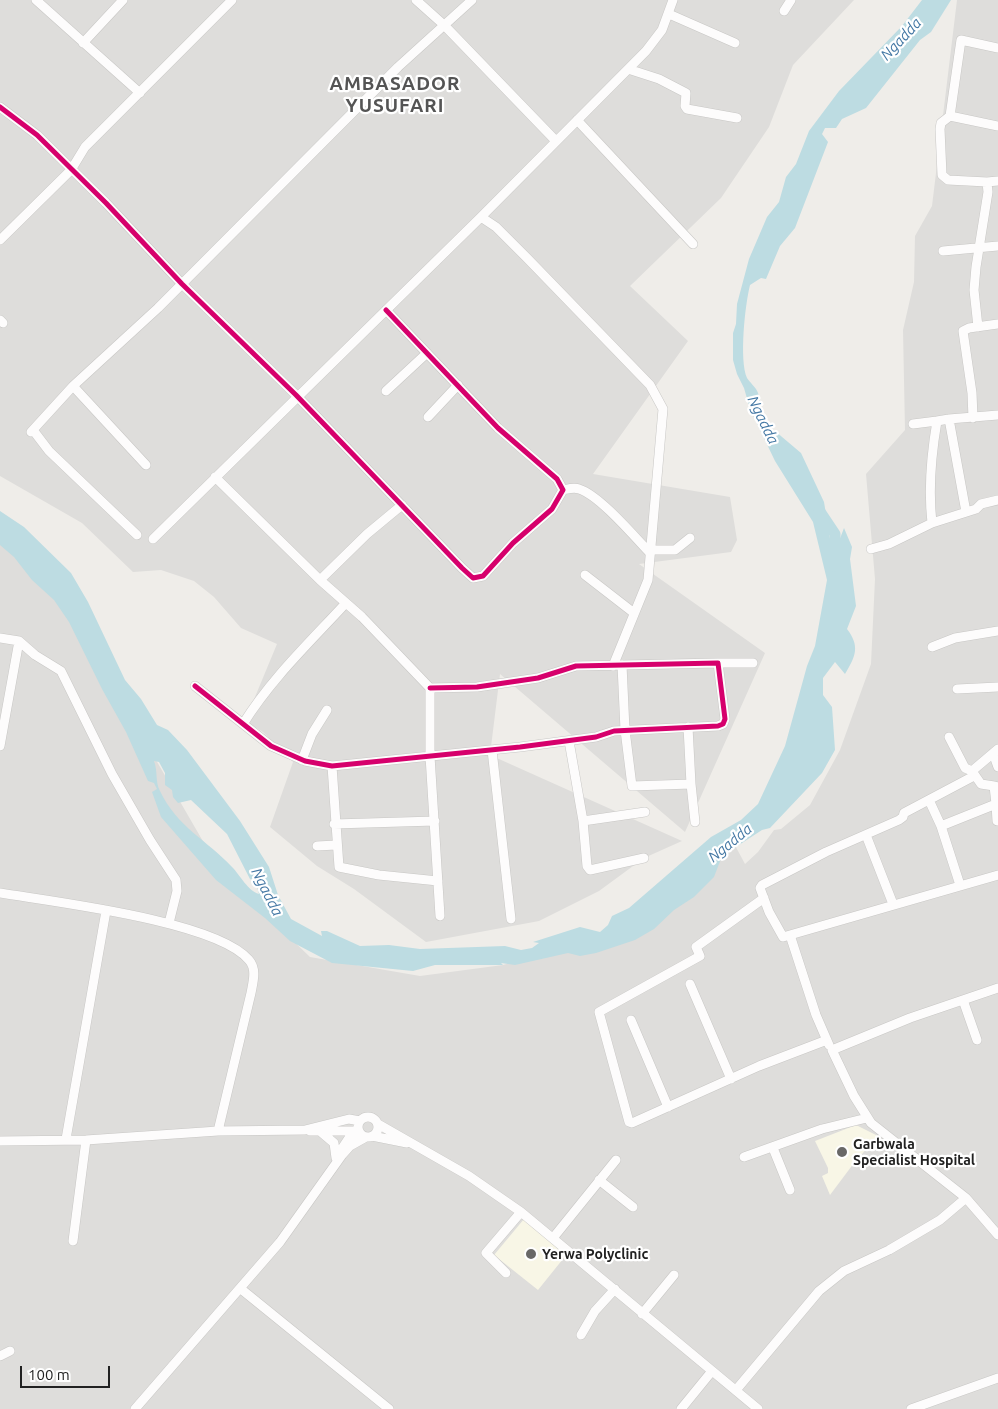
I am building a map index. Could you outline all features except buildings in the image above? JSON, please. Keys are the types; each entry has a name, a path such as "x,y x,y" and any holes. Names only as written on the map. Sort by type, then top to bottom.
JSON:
{"street":[{"path":"36,0 140,93"},
{"path":"84,43 124,0"},
{"path":"0,240 71,170 85,147 232,0"},
{"path":"416,0 444,25 555,140"},
{"path":"137,535 49,451 32,431 73,386 114,351 351,113 472,0"},
{"path":"153,538 296,395 481,217 555,140 628,69 654,42 662,30 673,0"},
{"path":"784,11 791,0"},
{"path":"669,14 735,43"},
{"path":"998,48 961,40 950,116 941,123 940,129 942,175 948,180 998,181"},
{"path":"628,69 660,79 686,93 685,106 687,109 737,118"},
{"path":"0,107 37,135 149,247 182,284 296,395 473,578 483,576 513,543 552,508 563,490"},
{"path":"950,116 998,126"},
{"path":"576,120 693,244"},
{"path":"978,327 974,290 988,192 987,182"},
{"path":"481,217 496,227 650,385 663,409 659,472 648,580 634,613 617,665 632,786 691,784"},
{"path":"943,251 998,246"},
{"path":"386,310 498,428 557,479 563,490"},
{"path":"973,418 972,393 963,332 978,327 998,324"},
{"path":"386,391 427,353"},
{"path":"428,417 458,385"},
{"path":"73,386 146,465"},
{"path":"913,424 998,415"},
{"path":"949,419 966,512"},
{"path":"932,523 930,470 937,421"},
{"path":"215,477 345,604 362,617 430,688 430,756 440,916"},
{"path":"563,490 577,488 584,491 600,503 650,551 675,550 690,538"},
{"path":"871,549 889,544 910,532 932,523 976,510 981,504 998,500"},
{"path":"320,580 367,534 402,505"},
{"path":"585,575 634,613"},
{"path":"243,724 256,703 297,653 345,604"},
{"path":"932,647 955,638 998,631"},
{"path":"0,638 19,641 35,655 61,671 112,774 150,840 176,880 177,891 168,923"},
{"path":"0,746 19,641"},
{"path":"195,686 271,746 302,760 332,766 569,741 625,730 723,724 725,711 718,663"},
{"path":"430,688 477,687 538,678 576,666 753,663"},
{"path":"957,689 998,687"},
{"path":"302,760 312,734 327,710"},
{"path":"688,727 695,822"},
{"path":"949,737 965,768 972,771 981,784 996,786 997,821"},
{"path":"569,741 583,821 587,866 590,870 644,858"},
{"path":"492,750 511,919"},
{"path":"972,771 996,751"},
{"path":"996,751 998,766"},
{"path":"332,766 334,824 339,867 379,875 438,881"},
{"path":"972,771 972,777 904,812 903,817 896,822 826,852 762,885 760,888 783,937 998,875"},
{"path":"929,800 941,826 960,885"},
{"path":"941,826 996,804"},
{"path":"583,821 645,812"},
{"path":"334,824 435,822"},
{"path":"866,835 893,904"},
{"path":"317,846 336,845"},
{"path":"0,893 168,923 225,942 249,959 253,965 254,972 251,993 218,1131"},
{"path":"764,898 696,947 700,956 599,1012 629,1122 632,1123 731,1079 827,1040"},
{"path":"66,1139 106,911"},
{"path":"790,935 816,1015 854,1096 867,1118 966,1198 998,1235"},
{"path":"690,984 731,1079"},
{"path":"832,1050 892,1024 998,988"},
{"path":"962,1000 977,1040"},
{"path":"631,1020 668,1108"},
{"path":"305,1130 349,1119 360,1121 370,1117 378,1124 469,1176 553,1238 758,1409"},
{"path":"744,1157 822,1129 867,1118"},
{"path":"360,1121 365,1134"},
{"path":"336,1159 351,1135 378,1131 378,1124"},
{"path":"0,1140 86,1140 218,1131 305,1130 365,1134 415,1144"},
{"path":"321,1132 334,1143 336,1150 334,1169"},
{"path":"135,1409 241,1289 280,1242 350,1146 365,1134"},
{"path":"73,1241 86,1140"},
{"path":"773,1148 790,1190"},
{"path":"553,1238 616,1160"},
{"path":"599,1180 633,1207"},
{"path":"736,1390 819,1291 844,1271 888,1250 940,1220 966,1198"},
{"path":"506,1273 486,1253 520,1212"},
{"path":"642,1314 674,1275"},
{"path":"241,1289 389,1409"},
{"path":"581,1335 595,1310 615,1289"},
{"path":"0,1356 10,1351"},
{"path":"681,1409 712,1371"},
{"path":"911,1409 998,1378"}],"shaded area":[{"path":"0,0 854,0 793,65 769,127 721,198 630,286 688,341 593,474 730,497 737,540 731,552 639,564 765,653 685,832 500,674 490,755 682,841 644,858 599,891 539,921 426,942 354,889 317,866 270,827 293,762 263,732 245,721 277,644 241,628 214,597 194,581 161,570 133,572 82,523 0,476"},
{"path":"957,0 998,0 998,1409 0,1409 0,530 44,558 97,658 219,869 310,957 420,976 503,965 565,948 632,924 730,836 745,864 758,852 774,830 781,829 810,805 840,750 871,664 875,579 866,474 905,430 903,330 914,282 915,236 932,206"},
{"name":"Garbwala Specialist Hospital","path":"856,1125 878,1136 854,1163 830,1195 822,1176 828,1173 828,1168 815,1141"},
{"name":"Yerwa Polyclinic","path":"524,1219 567,1254 538,1290 494,1255"}],"water":[{"path":"922,0 951,0 931,32 920,40 866,108 842,119 836,128 825,128 822,134 828,142 795,228 780,246 766,279 761,278 750,285 746,305 743,359 747,378 756,389 760,399 762,420 801,453 824,502 833,557 844,528 852,547 850,559 856,606 847,629 854,641 855,651 852,662 845,674 835,662 823,678 823,695 832,707 835,750 822,773 770,828 762,830 722,856 714,877 694,897 674,910 654,929 635,940 596,953 580,956 568,953 515,965 501,963 503,965 435,965 413,971 332,963 290,941 265,918 216,880 161,817 152,792 157,789 154,783 148,781 126,732 102,689 69,622 54,600 32,580 14,557 0,545 0,511 24,527 71,573 88,602 125,680 141,699 157,725 168,730 187,750 240,821 269,867 278,895 291,919 322,936 321,931 327,931 360,946 389,945 420,949 505,946 521,950 532,948 539,943 533,942 580,927 600,932 608,925 612,916 629,908 711,837 741,820 758,804 785,746 807,666 815,646 827,580 813,522 775,461 750,409 744,388 737,374 733,360 733,333 736,324 737,304 749,259 767,217 779,202 786,177 796,164 809,131 839,91 902,26","holes":["154,761 159,762 165,773 165,785 172,790 173,797 178,803 191,800 227,834 250,879 256,883 259,894 251,890 235,870 175,814 158,788"]}],"waterway":[{"name":"Ngadda","path":"819,510 835,534 835,566"}],"cycle path":[{"path":"0,107 37,135 106,203 182,284 296,395 462,568 473,578 483,576 513,543 552,509 563,490 557,479 498,428 386,310"},
{"path":"195,686 271,746 305,761 332,766 520,747 596,737 614,731 718,726 723,724 725,719 718,663 576,666 538,678 477,687 430,688"}],"place":[{"name":"Garbwala Specialist Hospital","path":"842,1152"},
{"name":"Yerwa Polyclinic","path":"531,1254"}],"district":[{"name":"AMBASADOR YUSUFARI","path":"395,95"}]}
